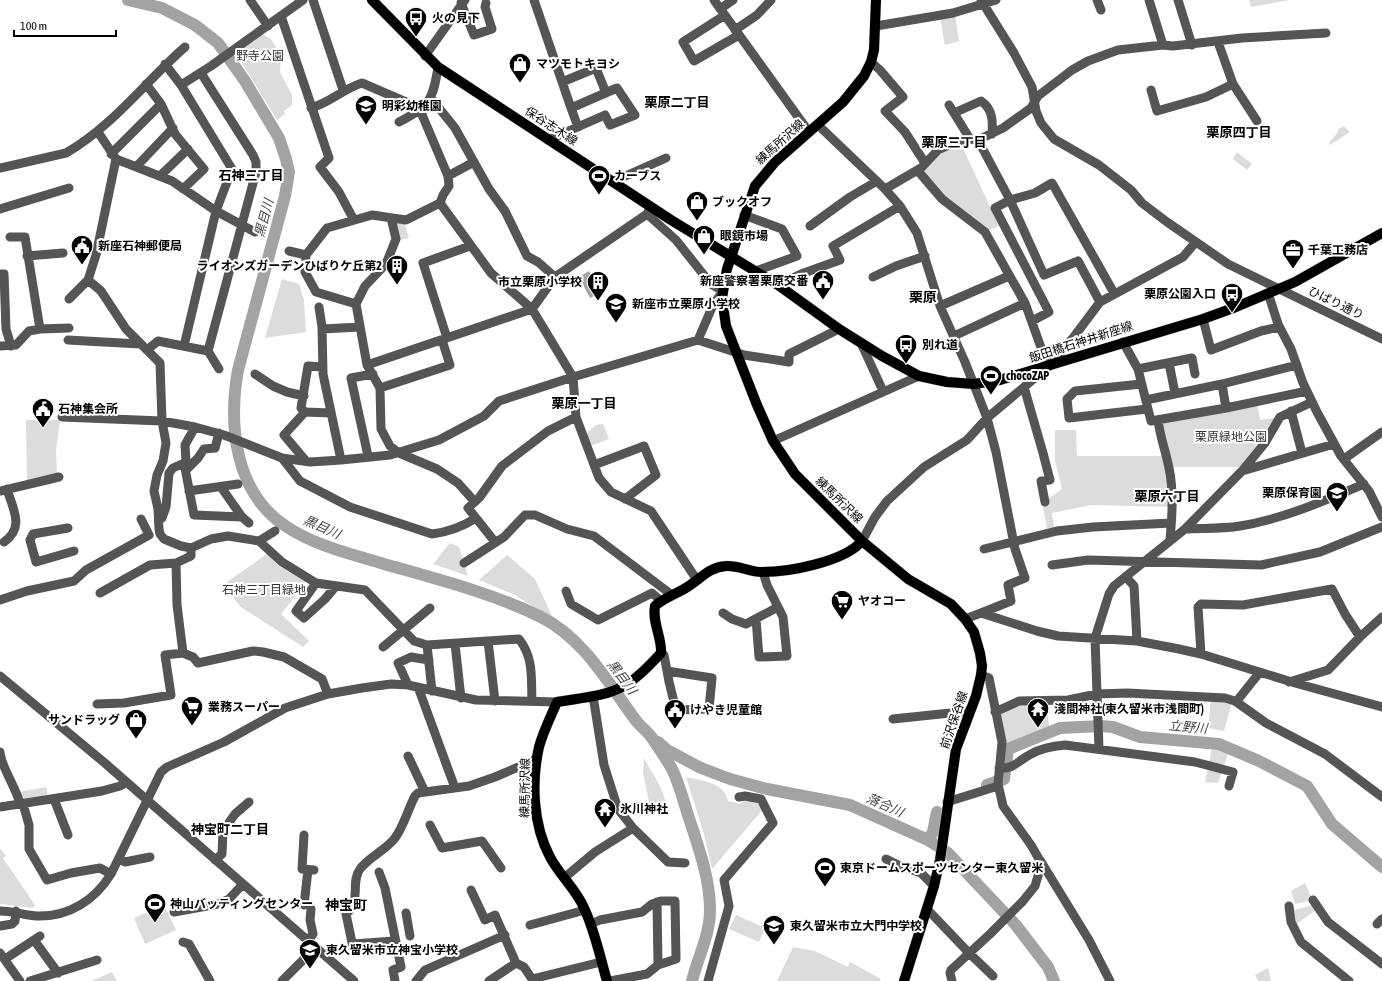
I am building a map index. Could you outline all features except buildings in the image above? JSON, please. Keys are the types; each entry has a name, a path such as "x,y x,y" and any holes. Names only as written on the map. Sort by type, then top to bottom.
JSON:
{"main road":[{"name":"保谷志木線","path":"372,0 438,68 612,182 649,210 731,256"},
{"name":"練馬所沢線","path":"661,601 672,594 685,589 707,572 727,566 763,572 801,568 828,561 856,548 862,541 795,474 773,441 726,326 723,291 731,256 744,215 753,190 764,172 818,125 855,90 871,62 874,50 876,26 876,0"},
{"name":"飯田橋石神井新座線","path":"731,256 778,285 839,329 898,366 919,376 947,382 974,384 1013,377 1123,342 1203,319 1295,282 1382,233"},
{"name":"前沢保谷線","path":"862,541 908,579 951,604 965,619 974,632 982,666 976,696 969,711 956,749 947,802 940,860 934,886 904,981"},
{"path":"557,702 604,694 624,686 661,653 662,647 654,615 655,606 661,601"},
{"name":"練馬所沢線","path":"557,702 542,740 537,759 536,820 540,835 550,858 564,878 578,894 591,924 607,981"}],"street":[{"path":"250,0 268,26"},
{"path":"313,0 343,90"},
{"path":"534,0 578,127"},
{"path":"714,0 809,132"},
{"path":"733,0 723,12 683,42 694,61 737,33 771,0"},
{"path":"876,26 953,13 982,2 996,0"},
{"path":"1097,0 1101,10"},
{"path":"1148,0 1163,45"},
{"path":"1178,0 1192,45"},
{"path":"181,84 212,66 268,26 298,1"},
{"name":"ひばり通り","path":"982,2 1032,87 1036,111 1041,123 1054,140 1110,173 1131,190 1142,203 1228,264 1382,339"},
{"path":"425,56 460,3"},
{"path":"460,3 474,35 492,29 485,7 486,3"},
{"path":"281,16 329,158 320,167 339,192 354,220"},
{"path":"885,188 918,171 938,150 958,141 974,140 992,134 1031,108 1038,96 1072,70 1088,61 1118,50 1163,45 1192,45 1242,38 1326,32"},
{"path":"1218,42 1233,84 1257,122"},
{"path":"0,168 66,153 98,132 165,64 185,47"},
{"path":"871,62 880,70 903,97 885,111 905,132 925,164"},
{"path":"165,64 181,84 232,169 216,212 184,346"},
{"path":"398,122 420,110 431,98 435,89 438,68"},
{"path":"562,82 596,68 606,93"},
{"path":"201,73 256,162 256,172 208,351 219,369"},
{"path":"311,108 320,106 343,90 362,83 413,105 420,110 448,176 449,186 442,195 440,203 491,273 532,309 573,377 576,417 599,478 611,492 651,511 697,580"},
{"path":"146,84 161,104 173,128 204,169 183,189"},
{"path":"1152,90 1157,111 1206,97 1233,84"},
{"path":"548,140 605,115 610,125 635,115 617,88 571,108"},
{"path":"431,98 455,128 474,162 505,211 527,256 538,262 555,277"},
{"path":"992,134 993,118 986,104 981,101 951,109 974,140 1010,200 1044,275 1078,261 1100,302"},
{"path":"70,299 88,280 96,255 114,156 161,104"},
{"path":"818,125 885,188 900,206 917,233 940,306 954,336 987,418 996,452 1014,541 1025,578 1008,585 1010,601 965,619"},
{"path":"136,167 173,128"},
{"path":"98,132 114,156 136,167 160,176 183,189 216,212 255,232"},
{"path":"160,176 188,149"},
{"path":"612,182 666,158"},
{"path":"448,176 474,162"},
{"path":"918,171 942,199 984,232 1025,303 1048,366"},
{"path":"810,226 850,197 877,181"},
{"path":"1032,321 1049,312 994,208 1010,200 1035,193 1052,182 1114,293"},
{"path":"0,209 69,188"},
{"path":"356,304 316,292 305,272 306,255 326,228 372,215 406,220 440,203"},
{"path":"778,285 801,274 840,260 833,246 900,206"},
{"path":"367,364 532,309 555,277 649,210 676,240 711,284 723,291 713,305 698,340"},
{"path":"744,215 782,229 797,256 756,271"},
{"path":"391,218 396,239 386,264 365,286 356,304 367,364 380,388 381,429 390,446 398,453 437,469 458,483 475,502"},
{"path":"10,237 25,237 40,329"},
{"path":"862,541 875,517 887,501 924,467 967,440 987,418 1048,366 1073,338 1100,302 1183,256 1196,242"},
{"path":"380,388 450,365 445,339 423,263 470,246"},
{"path":"289,250 306,255"},
{"path":"27,256 63,254"},
{"path":"873,277 896,266 924,256"},
{"path":"0,274 4,274 6,329 11,346"},
{"path":"940,306 1009,276"},
{"path":"88,280 101,291 126,329 160,363 162,421 166,443 163,461 157,475 154,491 160,534 164,539 181,546 191,548 211,539 228,536 259,541 282,562 316,583 365,590 414,641 427,645 519,639 527,649 530,657 532,701"},
{"path":"1268,293 1279,327 1291,349 1312,402 1334,444 1364,484 1382,517"},
{"path":"954,336 1025,303"},
{"path":"319,307 322,329 322,367 341,460"},
{"path":"1203,319 1211,350 1279,327"},
{"path":"322,329 360,327"},
{"path":"0,346 16,345 29,331 69,328"},
{"path":"62,417 162,421 222,434 282,458 305,460 341,460 398,453 439,440 484,416 499,401 573,377 698,340 744,355 789,362 789,354 839,329"},
{"path":"68,340 143,347 158,341 208,351"},
{"path":"1123,342 1138,369 1151,421 1226,408 1307,391"},
{"path":"861,343 883,391"},
{"path":"1138,369 1192,358 1195,374"},
{"path":"1169,363 1175,393"},
{"path":"1142,384 1074,391 1066,399 1068,418 1147,404 1175,393 1222,384 1297,365"},
{"path":"322,367 308,366 301,408 305,412 331,413"},
{"path":"255,374 273,386 287,392 304,396"},
{"path":"368,456 351,378 372,374"},
{"path":"773,441 919,376"},
{"path":"1222,384 1226,408"},
{"path":"1024,387 1050,480 1041,481 1045,502"},
{"path":"1099,749 1096,638 1109,594 1114,586 1185,529 1242,471 1265,442 1280,417 1312,402"},
{"path":"1291,411 1302,453"},
{"path":"305,412 284,435 305,460"},
{"path":"495,542 468,508 475,502 502,466 548,431 576,417"},
{"path":"1158,420 1159,433 1170,472 1170,540"},
{"path":"195,427 185,445 185,467 194,516 245,520 221,486"},
{"path":"1344,459 1382,432"},
{"path":"159,520 162,518 166,507 169,473 173,468 185,467 198,458 204,449 215,448 222,434"},
{"path":"1242,471 1334,444"},
{"path":"594,465 644,446 656,475 625,499"},
{"path":"282,458 300,481 350,507 432,534 443,533 463,526 476,518"},
{"path":"4,542 11,537 16,530 17,524 4,490 59,477"},
{"path":"189,491 238,484"},
{"path":"1185,529 1240,526 1272,519 1316,505 1364,484"},
{"path":"464,563 504,537 525,515 535,515 566,529 594,536 672,594"},
{"path":"0,600 28,591 74,581 86,570 149,535 141,519"},
{"path":"984,549 1057,531 1171,523"},
{"path":"1052,565 1088,560 1106,562 1146,561 1261,565 1320,552 1382,527"},
{"path":"68,528 33,534 30,540 36,562 74,552"},
{"path":"259,541 275,531"},
{"path":"100,593 150,565 176,562 191,556 191,548"},
{"path":"176,562 178,606 183,653"},
{"path":"756,619 759,657 787,656 782,617 767,585 763,572"},
{"path":"1126,577 1134,586 1137,641"},
{"path":"316,583 296,611 304,618 325,599 336,586"},
{"path":"1201,654 1198,607 1201,604 1243,605 1332,589 1345,614 1360,637"},
{"path":"566,591 571,604 598,620 652,593 661,601"},
{"path":"723,613 732,619 746,624 778,607"},
{"path":"383,647 430,608"},
{"path":"981,613 1037,631 1058,636 1137,641 1201,654 1289,682 1382,707"},
{"path":"1289,682 1328,670 1382,617"},
{"path":"488,641 495,701"},
{"path":"455,644 460,698"},
{"path":"427,645 432,691"},
{"path":"97,704 124,703 171,695 165,655 183,653 193,657 198,663 252,651 284,657 322,680 328,694"},
{"path":"661,653 664,655 667,671 676,710 709,709 712,678 667,671"},
{"path":"408,686 398,663 411,657 429,660"},
{"path":"1236,702 1260,672"},
{"path":"981,675 989,678 1002,742 1003,770 998,785 1003,806 1031,845 1089,940 1110,981"},
{"path":"2,681 126,782 354,981"},
{"path":"0,911 37,916 64,912 88,900 102,888 111,874 158,777 167,768 224,742 285,708 328,694 391,684 418,688 460,698 495,701 557,702"},
{"path":"418,688 455,788"},
{"path":"995,712 1019,701 1068,700 1097,694 1212,697 1236,702 1266,723 1325,754 1382,797"},
{"path":"593,696 604,765 618,809 633,828 668,862 685,863"},
{"path":"893,719 969,711"},
{"path":"1003,770 1031,754 1058,746 1099,749 1195,762 1233,772 1228,786"},
{"path":"0,752 0,758 14,784 29,825 29,849 47,880 71,873 100,868 111,874"},
{"path":"408,756 425,792"},
{"path":"394,941 353,948 346,914 352,909 354,904 356,894 355,884 360,869 395,838 415,796 425,792 469,786 495,777 537,759"},
{"path":"0,807 102,791 120,786 126,782"},
{"path":"947,802 998,785"},
{"path":"708,981 729,906 724,880 773,823 761,799 745,796 739,797"},
{"path":"54,799 68,835"},
{"path":"215,860 222,854 223,831 235,814 249,802"},
{"path":"430,826 442,848 482,841 501,868"},
{"path":"564,878 595,852 633,828"},
{"path":"304,835 302,869 311,870 307,907 313,934 308,940"},
{"path":"119,859 125,862 150,858"},
{"path":"886,859 921,873 934,886"},
{"path":"952,981 950,973 951,970 1017,908 1035,886 1040,869 1039,859"},
{"path":"379,872 385,888 400,967 393,970 395,981"},
{"path":"174,912 218,904 229,900 243,884"},
{"path":"470,890 485,920 495,915 505,935 516,964 524,967 532,979 602,962"},
{"path":"1313,900 1328,922 1382,964"},
{"path":"591,924 600,920 642,912 657,902 675,901 676,959 658,965 647,974 610,981"},
{"path":"657,902 658,965"},
{"path":"1289,906 1291,922 1301,942 1346,980"},
{"path":"927,909 993,976"},
{"path":"530,925 585,910"},
{"path":"0,926 12,924 16,921 16,912"},
{"path":"406,913 410,936"},
{"path":"416,981 425,970 505,935"},
{"path":"20,981 2,956 37,938 58,973"},
{"path":"183,942 189,944 210,981"},
{"path":"282,981 316,947"},
{"path":"30,981 97,960"},
{"path":"489,981 516,964"}],"green space":[{"path":"1249,0 1289,0 1251,7"},
{"path":"955,14 959,41 945,45 940,18"},
{"name":"野寺公園","path":"259,32 271,39 281,56 280,72 292,95 292,105 284,111 285,114 277,120 234,50"},
{"path":"1344,126 1350,132 1330,145 1329,143 1338,132 1338,129"},
{"path":"961,144 999,226 987,231 943,198 922,169 931,158"},
{"path":"1237,152 1252,164 1247,170 1233,159"},
{"path":"404,222 409,238 399,240 395,223"},
{"path":"282,279 299,284 304,300 306,332 265,338"},
{"name":"栗原緑地公園","path":"1257,402 1260,420 1280,417 1246,467 1169,467 1171,507 1091,505 1052,513 1055,532 1048,533 1042,503 1062,489 1055,461 1055,430 1076,430 1077,456 1165,456 1158,420"},
{"path":"26,420 60,420 56,450 57,475 27,481"},
{"path":"603,424 609,439 590,446 585,435 596,425"},
{"path":"450,543 459,547 468,576 433,564"},
{"name":"石神三丁目緑地","path":"267,554 279,566 306,582 281,614 309,641 303,647 241,607 231,595 227,582"},
{"path":"507,555 535,579 554,620 515,595 479,580"},
{"path":"1211,700 1232,702 1224,731 1208,728"},
{"path":"1045,703 1050,729 1004,749 1000,712 1020,705"},
{"path":"1212,747 1229,751 1218,783 1205,782"},
{"path":"644,758 661,788 668,808 649,802 643,773"},
{"path":"686,777 712,783 722,790 728,801 740,804 746,799 760,802 764,808 712,869 704,834"},
{"path":"46,787 48,796 22,800 19,792"},
{"path":"0,848 6,856 3,858 35,905 33,908 0,904"},
{"path":"1305,883 1313,900 1295,904 1291,891"},
{"name":"神山バッティングセンター","path":"164,905 176,930 145,944 134,918"},
{"path":"1313,905 1316,910 1295,925 1291,911"},
{"path":"736,915 765,928 759,942 729,929"},
{"path":"793,947 815,951 848,967 850,962 881,979 880,981 777,981"},
{"path":"1268,968 1271,981 1258,981 1255,975"},
{"path":"112,972 117,981 91,981"}],"shaded area":[{"path":"589,271 601,292 590,298 579,277"}],"waterway":[{"name":"黒目川","path":"128,0 162,8 195,25 218,43 245,81 279,138 286,159 289,172 285,196 238,370 235,391 235,436 239,457 246,478 256,496 270,513 298,534 346,553 444,581 522,608 557,626 571,637 583,650 606,678 637,722 655,742 673,771 681,792 702,860 708,885 710,910 708,928 692,981"},
{"name":"立野川","path":"987,785 1004,779 1008,749 1060,728 1101,726 1113,727 1140,737 1219,744 1259,761 1307,786 1332,824 1382,867"},
{"name":"落合川","path":"658,742 667,750 701,768 730,779 767,789 850,805 928,840 948,853 1015,924 1048,967 1054,981"},
{"name":"立野川","path":"928,840 933,832 937,812"}],"place":[{"name":"火の見下","path":"416,38"},
{"name":"マツモトキヨシ","path":"520,84"},
{"name":"明彩幼稚園","path":"366,126"},
{"name":"カーブス","path":"599,196"},
{"name":"ブックオフ","path":"697,222"},
{"name":"眼鏡市場","path":"704,256"},
{"name":"新座石神郵便局","path":"82,266"},
{"name":"千葉工務店","path":"1293,270"},
{"name":"ライオンズガーデンひばりケ丘第2","path":"397,286"},
{"name":"新座警察署栗原交番","path":"823,300"},
{"name":"市立栗原小学校","path":"598,302"},
{"name":"栗原公園入口","path":"1232,314"},
{"name":"新座市立栗原小学校","path":"616,324"},
{"name":"別れ道","path":"906,364"},
{"name":"chocoZAP","path":"991,396"},
{"name":"石神集会所","path":"43,428"},
{"name":"栗原保育園","path":"1337,512"},
{"name":"ヤオコー","path":"842,620"},
{"name":"業務スーパー","path":"192,726"},
{"name":"淺間神社(東久留米市浅間町)","path":"1038,728"},
{"name":"けやき児童館","path":"675,730"},
{"name":"サンドラッグ","path":"136,740"},
{"name":"氷川神社","path":"605,828"},
{"name":"東京ドームスポーツセンター東久留米","path":"825,888"},
{"name":"神山バッティングセンター","path":"155,924"},
{"name":"東久留米市立大門中学校","path":"774,946"},
{"name":"東久留米市立神宝小学校","path":"310,970"}],"district":[{"name":"栗原二丁目","path":"677,102"},
{"name":"栗原四丁目","path":"1239,132"},
{"name":"栗原三丁目","path":"954,142"},
{"name":"石神三丁目","path":"251,175"},
{"name":"栗原","path":"923,297"},
{"name":"栗原一丁目","path":"584,403"},
{"name":"栗原六丁目","path":"1167,496"},
{"name":"神宝町二丁目","path":"230,829"},
{"name":"神宝町","path":"346,905"}]}
